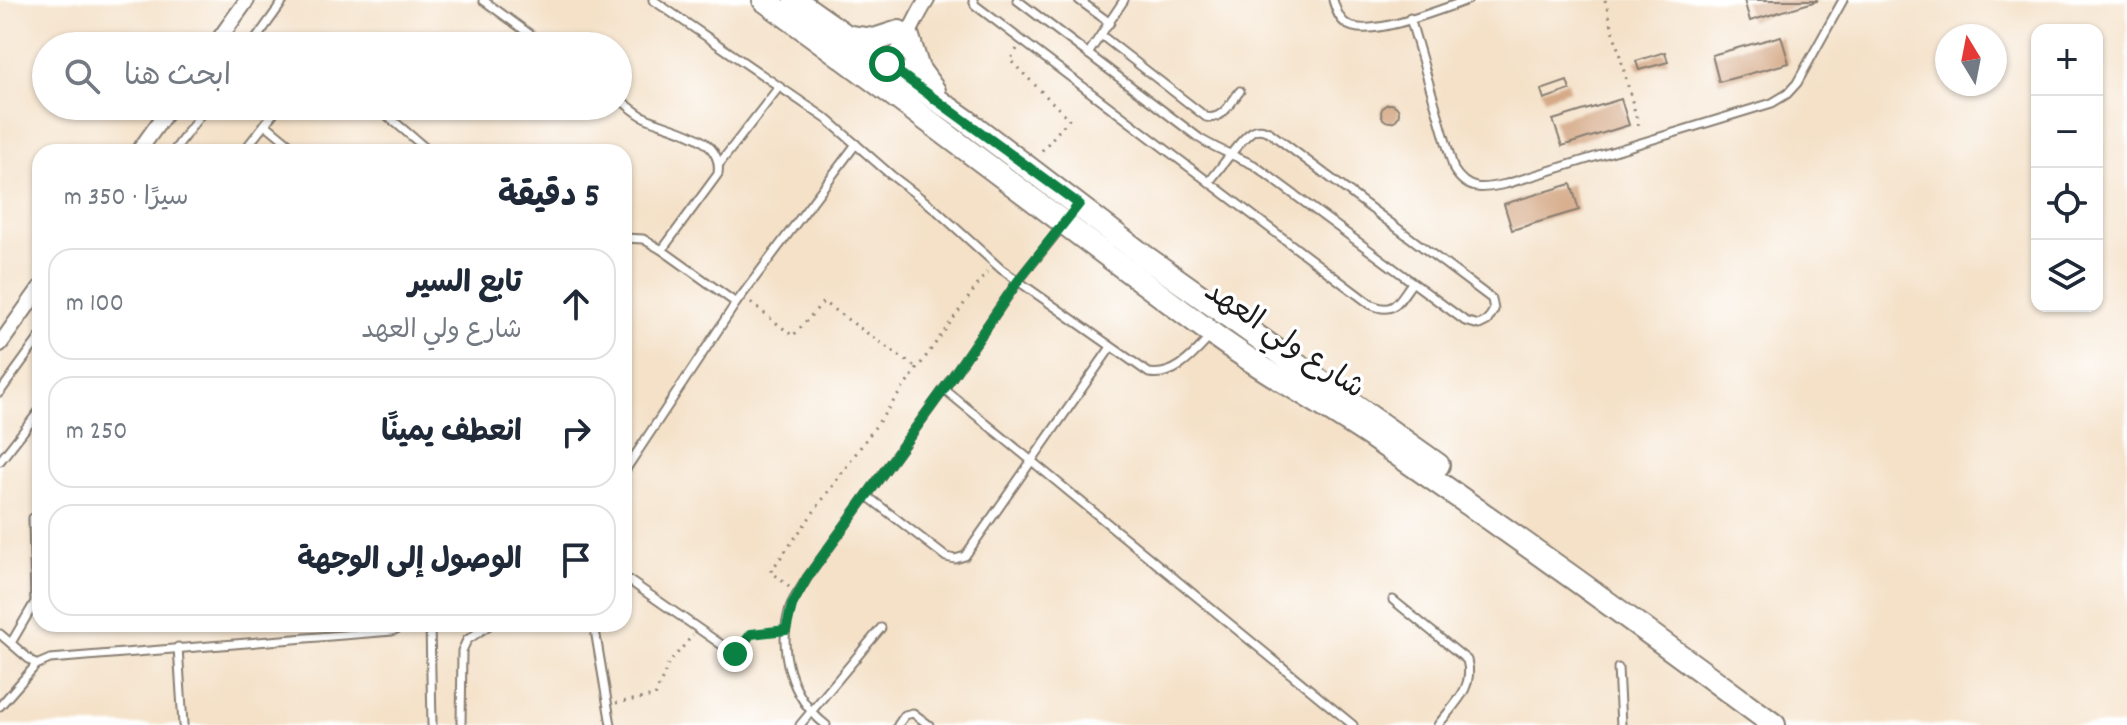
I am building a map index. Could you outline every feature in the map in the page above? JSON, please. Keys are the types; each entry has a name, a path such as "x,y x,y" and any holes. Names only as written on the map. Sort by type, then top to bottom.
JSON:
{"main road":[{"name":"شارع ولي العهد","path":"764,0 876,69 948,107 1144,256 1380,422 1790,725"},
{"name":"شارع ولي العهد","path":"795,0 847,36 876,69 958,146 1212,334 1375,439 1611,604 1774,725"},
{"path":"847,36 874,40 907,30 918,69 948,107"}],"street":[{"path":"224,32 247,0"},
{"path":"876,69 927,0"},
{"path":"144,144 161,120"},
{"path":"0,344 32,299"}],"lane":[{"path":"261,32 284,0"},
{"path":"483,0 527,32"},
{"path":"653,0 828,120 993,262 1149,373 1161,374 1187,360 1212,334"},
{"path":"973,0 975,5 1379,308 1392,308 1412,283"},
{"path":"1017,0 1199,138 1232,154 1254,165 1472,325 1487,321 1494,310 1492,299 1269,132 1253,131 1232,154 1209,182"},
{"path":"1079,0 1110,23"},
{"path":"1088,54 1124,0"},
{"path":"1333,0 1345,23 1355,28 1373,28 1468,0"},
{"path":"1410,18 1454,170 1472,188 1480,189 1506,184 1772,103 1797,83 1843,0"},
{"path":"1101,35 1206,117 1214,119 1220,116 1240,91"},
{"path":"662,250 718,174 720,163 779,87"},
{"path":"632,108 642,116 699,139 715,150 720,163"},
{"path":"179,144 197,120"},
{"path":"249,144 268,120"},
{"path":"392,120 421,144"},
{"path":"265,124 289,144"},
{"path":"632,460 739,300 856,144"},
{"path":"826,725 809,712 788,672 786,630 792,605 1018,281 1079,204"},
{"path":"632,238 643,239 739,300"},
{"path":"867,496 946,557 955,559 965,556 1111,347"},
{"path":"0,392 32,348"},
{"path":"944,389 1353,725"},
{"path":"0,461 32,420"},
{"path":"632,583 735,654"},
{"path":"1393,600 1467,660 1471,673 1469,684 1438,725"},
{"path":"11,643 32,607"},
{"path":"800,725 881,628"},
{"path":"0,706 36,665 50,659 379,632"},
{"path":"430,632 432,725"},
{"path":"461,725 462,651 467,640 479,632"},
{"path":"595,632 611,725"},
{"path":"0,634 36,665"},
{"path":"178,647 183,725"},
{"path":"1618,668 1621,725"},
{"path":"898,725 905,715 913,713 929,725"}],"path":[{"path":"1605,0 1644,143"},
{"path":"1022,40 1010,60 1069,119 1028,166"},
{"path":"798,595 771,571 993,262"},
{"path":"739,300 793,336 823,302 918,369"},
{"path":"609,705 655,696 669,663 699,629"},
{"path":"735,654 751,634 786,630"}],"building":[{"path":"1744,0 1817,0 1817,1 1750,21"},
{"path":"1781,36 1789,63 1719,82 1712,55"},
{"path":"1665,52 1668,62 1639,70 1636,61"},
{"path":"1567,81 1570,90 1544,99 1541,90"},
{"path":"1621,99 1629,125 1562,146 1553,120"},
{"path":"1390,104 1399,113 1390,122 1381,113"},
{"path":"1571,184 1579,210 1512,230 1504,204"}],"route":[{"path":"735,654 751,634 786,630 792,605 807,578 1018,281 1079,204 887,64"}]}
